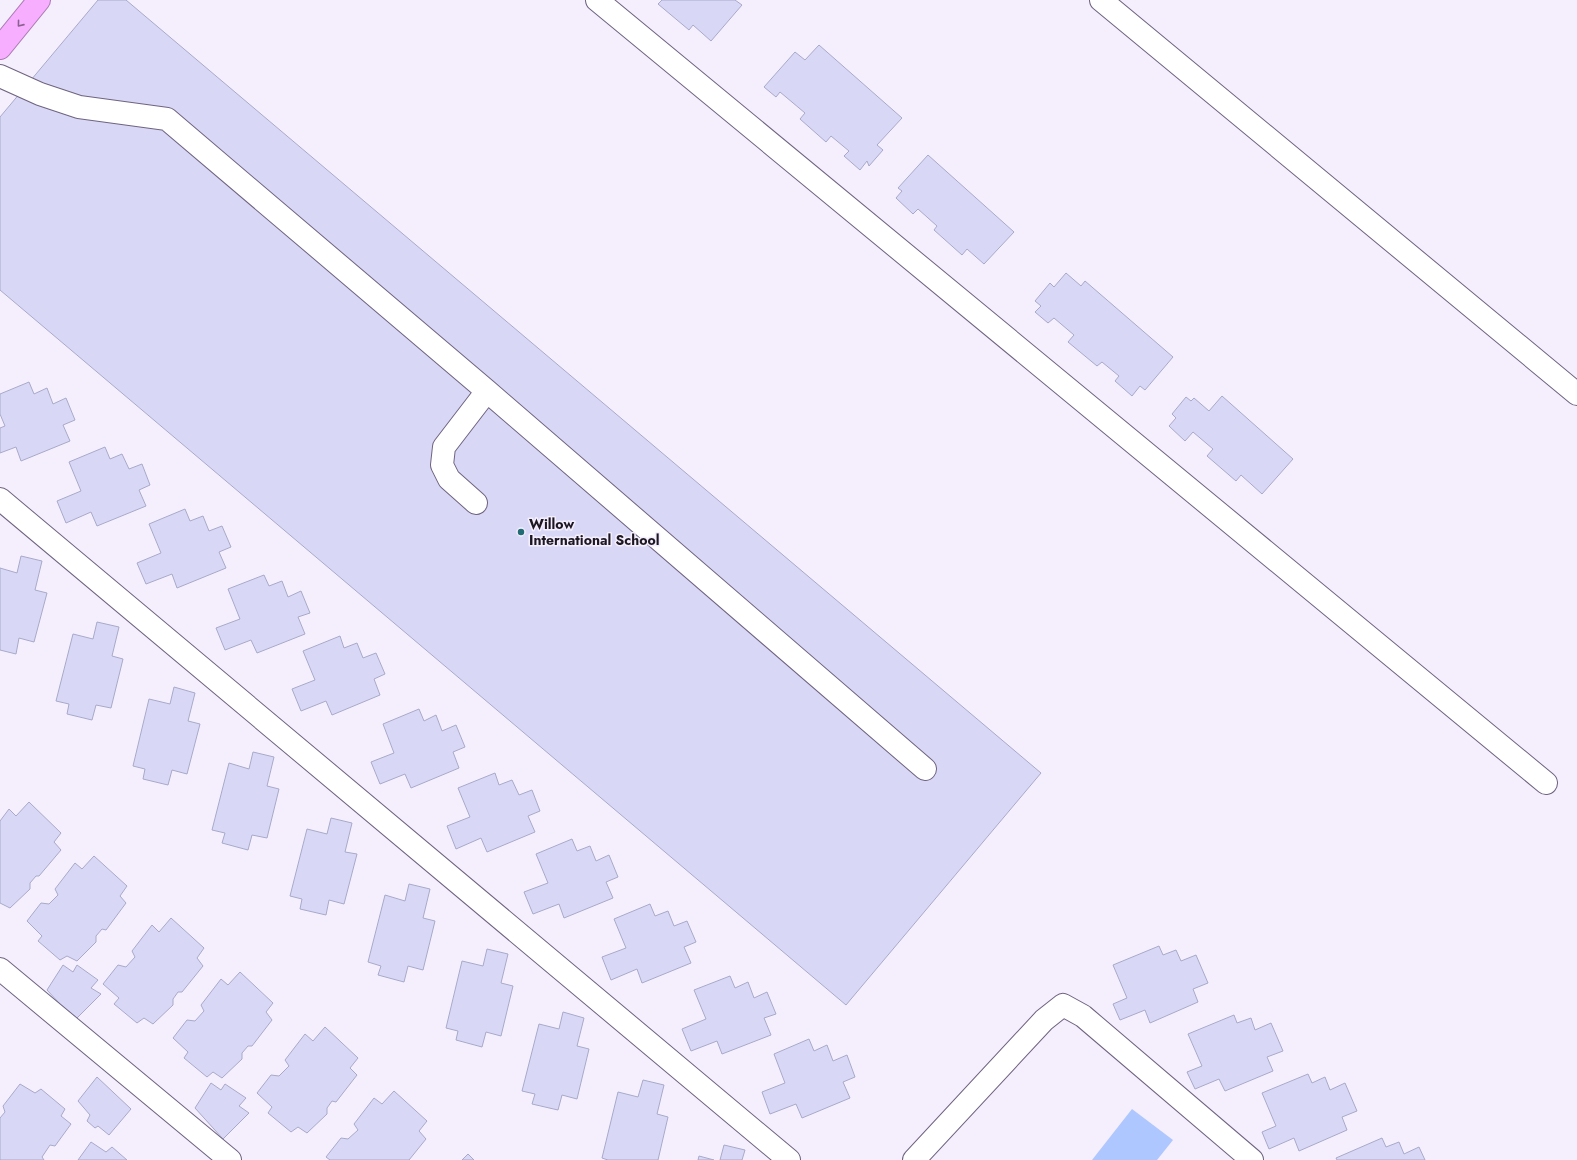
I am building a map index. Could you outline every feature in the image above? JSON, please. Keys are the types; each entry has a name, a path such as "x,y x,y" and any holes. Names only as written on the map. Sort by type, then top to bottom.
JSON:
{"highway":[{"path":"0,48 39,0"}],"street":[{"path":"598,0 1546,783"},
{"path":"1101,0 1577,394"},
{"path":"0,76 40,94 78,107 167,119 487,391 925,769"},
{"path":"476,503 449,479 442,465 444,447 487,391"},
{"path":"0,499 789,1160"},
{"path":"0,969 230,1160"},
{"path":"914,1160 1044,1020 1063,1005 1083,1016 1252,1160"}],"water":[{"path":"1132,1109 1173,1140 1157,1160 1092,1160"}],"building":[{"name":"Willow International School","path":"98,0 126,0 1041,773 846,1005 0,290 0,117"},
{"path":"662,0 735,0 742,5 711,41 693,25 689,30 658,4"},
{"path":"819,45 902,118 877,145 883,150 869,166 867,161 860,170 844,156 849,151 831,136 826,142 800,119 805,113 780,92 776,97 764,87 795,52 805,60"},
{"path":"928,155 1014,232 984,264 967,249 962,255 934,230 937,226 918,209 913,214 896,198 902,191 898,188"},
{"path":"1066,273 1081,286 1085,281 1173,357 1145,390 1140,386 1132,396 1115,381 1119,376 1102,362 1097,366 1068,342 1074,335 1054,318 1048,323 1035,312 1041,306 1035,301 1050,283 1054,287"},
{"path":"29,382 34,394 47,388 53,404 66,398 75,420 63,425 70,441 21,461 16,447 0,453 0,428 5,426 0,414 0,394"},
{"path":"1222,396 1293,459 1262,494 1241,475 1236,481 1207,456 1213,449 1193,432 1185,441 1169,426 1176,418 1172,414 1186,397 1191,401 1194,398 1209,411"},
{"path":"105,447 110,459 122,454 129,469 142,464 150,485 139,490 146,506 97,526 91,512 66,523 57,501 81,491 69,462"},
{"path":"185,509 190,521 203,516 209,531 222,526 231,547 219,552 226,568 177,588 172,574 146,584 137,563 161,553 149,524"},
{"path":"21,556 42,561 35,590 47,593 34,642 19,638 16,654 0,650 0,568 17,573"},
{"path":"264,575 269,586 282,581 288,597 301,591 310,613 298,617 305,634 257,653 251,640 225,650 216,628 240,619 228,589"},
{"path":"97,622 119,627 112,656 123,659 111,708 96,705 92,720 67,714 69,704 56,701 73,634 93,639"},
{"path":"340,636 344,648 357,643 363,658 376,653 385,674 374,679 380,695 332,715 326,701 301,711 292,689 315,680 303,651"},
{"path":"174,687 195,693 188,721 200,724 187,774 172,770 168,785 143,779 145,769 133,766 149,699 170,704"},
{"path":"419,709 424,721 436,715 442,731 456,725 465,747 453,752 459,768 411,788 405,774 380,784 371,762 394,753 383,724"},
{"path":"253,752 274,757 267,786 279,789 267,838 252,835 248,850 222,843 225,833 212,830 229,763 249,769"},
{"path":"495,773 499,785 512,780 519,795 532,790 540,811 528,816 535,832 487,852 481,838 456,849 447,826 470,817 458,788"},
{"path":"29,802 61,833 54,842 61,850 39,876 36,876 30,883 30,889 10,908 0,903 0,821 9,809 16,816"},
{"path":"331,818 352,823 345,852 357,854 344,904 329,900 326,915 300,909 302,899 290,896 307,829 327,834"},
{"path":"572,839 577,851 590,846 596,861 609,855 618,877 606,882 613,898 564,918 559,904 533,914 524,892 548,883 536,854"},
{"path":"94,856 127,886 120,896 126,903 106,930 102,929 96,936 96,942 77,961 67,956 60,960 38,941 42,936 27,921 41,903 49,904 58,895 55,889 75,863 82,869"},
{"path":"409,884 430,889 423,918 435,921 423,970 408,966 404,982 378,975 381,966 368,962 385,895 405,901"},
{"path":"650,904 655,916 668,911 674,926 687,921 696,942 684,947 691,963 642,983 637,969 611,980 602,957 626,948 614,919"},
{"path":"171,918 204,948 197,958 203,966 182,992 178,992 173,999 173,1005 153,1024 144,1018 137,1023 114,1004 119,998 103,984 118,965 126,967 135,957 132,951 152,925 159,932"},
{"path":"1159,946 1163,955 1176,950 1181,961 1196,955 1208,983 1193,989 1198,1002 1150,1023 1145,1010 1120,1020 1113,1004 1127,998 1113,965"},
{"path":"487,949 508,954 501,983 513,986 501,1036 486,1032 482,1047 456,1040 458,1031 446,1028 462,961 483,966"},
{"path":"63,965 73,972 77,965 98,980 91,988 101,994 75,1020 47,990"},
{"path":"240,972 273,1003 266,1012 272,1020 252,1046 248,1046 242,1053 242,1059 222,1078 213,1072 207,1077 184,1058 188,1052 173,1038 187,1020 195,1021 204,1011 201,1005 221,979 228,985"},
{"path":"730,976 735,988 748,982 754,998 767,992 776,1014 764,1018 771,1035 722,1054 717,1041 691,1051 682,1029 706,1019 694,990"},
{"path":"563,1012 584,1018 577,1046 589,1049 577,1099 562,1095 558,1110 532,1104 535,1094 522,1091 539,1024 559,1029"},
{"path":"1234,1015 1237,1023 1251,1018 1255,1030 1271,1023 1283,1051 1267,1057 1273,1071 1225,1091 1219,1079 1195,1089 1187,1072 1202,1066 1188,1034"},
{"path":"325,1027 358,1058 350,1068 357,1075 336,1102 332,1101 327,1108 327,1114 307,1133 298,1127 291,1132 268,1113 272,1107 257,1093 271,1075 279,1076 289,1066 285,1060 305,1034 313,1041"},
{"path":"809,1039 814,1051 827,1045 833,1061 847,1055 855,1077 843,1082 850,1098 802,1118 796,1104 770,1114 762,1092 785,1083 774,1054"},
{"path":"1308,1074 1312,1083 1325,1077 1330,1090 1345,1083 1357,1111 1342,1117 1347,1130 1299,1151 1294,1138 1269,1149 1262,1132 1276,1126 1262,1093"},
{"path":"97,1077 131,1109 109,1135 98,1126 95,1128 87,1121 90,1115 78,1101"},
{"path":"643,1080 664,1085 657,1114 668,1117 658,1160 608,1160 602,1158 618,1092 638,1097"},
{"path":"211,1083 221,1090 225,1084 246,1098 239,1106 249,1113 223,1139 195,1108"},
{"path":"20,1084 35,1093 41,1089 65,1109 61,1116 71,1124 55,1146 50,1145 42,1157 44,1160 0,1160 0,1118 5,1112 3,1106"},
{"path":"394,1091 427,1121 419,1131 426,1139 409,1160 330,1160 326,1157 341,1138 348,1139 358,1130 354,1124 374,1098 382,1104"},
{"path":"1382,1138 1386,1147 1399,1142 1404,1154 1419,1147 1425,1160 1337,1160 1336,1158"},
{"path":"91,1142 106,1152 112,1147 127,1160 78,1160"},
{"path":"724,1145 745,1150 742,1160 720,1160"},
{"path":"468,1154 474,1160 462,1160"},
{"path":"699,1156 714,1160 698,1160"}],"place":[{"name":"Willow International School","path":"521,532"}]}
